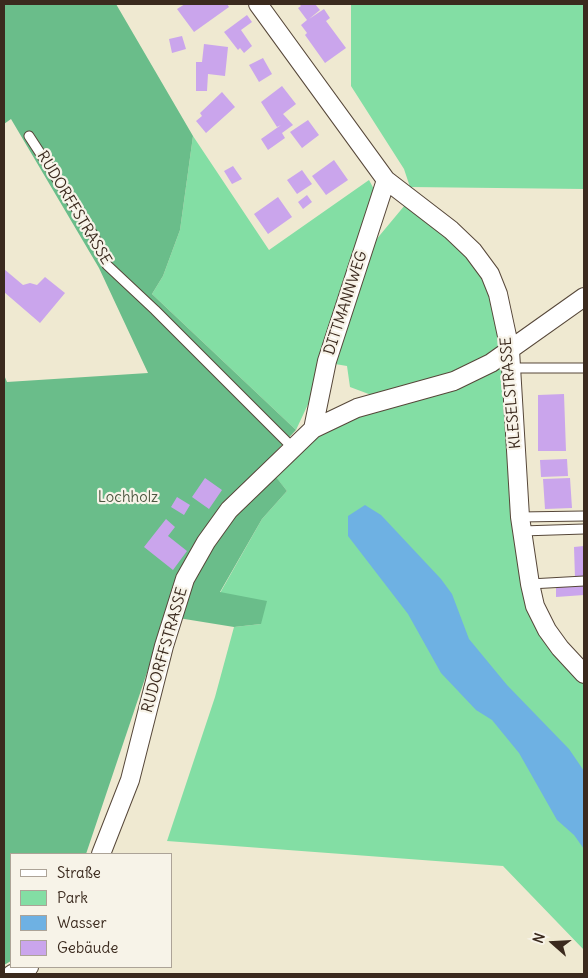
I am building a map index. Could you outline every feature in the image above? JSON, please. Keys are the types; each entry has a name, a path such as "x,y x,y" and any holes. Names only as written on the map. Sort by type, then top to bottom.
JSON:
{"street":[{"name":"KLESELSTRASSE","path":"258,4 386,180 451,230 473,251 490,274 498,294 510,350 521,524 530,584 536,606 547,630 566,656 584,674"},
{"name":"DITTMANNWEG","path":"313,429 327,361 386,180"},
{"name":"RUDORFFSTRASSE","path":"101,853 130,780 164,646 186,579 206,542 229,510 313,429 357,408 454,381 491,363 584,297"},
{"path":"12,974 27,968"}],"lane":[{"name":"RUDORFFSTRASSE","path":"29,136 94,236 107,265 162,316 292,448"},
{"path":"511,368 584,368"},
{"path":"521,524 584,516"},
{"path":"521,524 584,529"},
{"path":"530,584 584,581"}],"green space":[{"name":"Lochholz","path":"4,4 116,4 193,136 180,230 163,276 152,294 296,430 265,463 287,491 262,519 220,592 267,601 261,624 234,627 166,616 86,853 10,853 10,962 4,965 4,375 7,382 148,373 99,268 11,119 4,124"},
{"path":"351,4 584,4 584,189 410,187 404,169 351,86"},
{"path":"193,136 269,250 369,180 377,195 310,400 296,430 152,294 163,276 180,230"},
{"path":"405,205 467,253 492,295 505,346 447,377 374,396 350,387 347,366 335,364 375,241"},
{"path":"505,358 519,564 584,680 584,950 503,866 167,841 215,697 234,627 261,624 220,593 262,519 287,491 274,475 319,433"}],"water":[{"path":"365,505 381,515 441,579 452,594 469,639 507,685 569,749 584,771 584,849 574,835 557,820 519,753 492,720 476,710 441,673 408,614 348,536 348,516"}],"building":[{"path":"185,4 227,4 229,7 194,32 177,9"},
{"path":"299,4 315,4 320,10 309,19 324,9 330,18 326,21 346,48 325,63 305,35 307,33 301,25 307,20 298,8 301,6"},
{"path":"247,15 252,22 241,30 252,46 244,53 240,48 238,50 224,32"},
{"path":"182,36 186,49 172,53 169,39"},
{"path":"204,44 228,47 225,76 208,74 207,91 196,91 196,62 202,62"},
{"path":"263,58 272,74 259,82 249,65"},
{"path":"282,86 296,104 283,114 293,125 282,133 285,138 268,150 261,139 281,125 277,127 261,102"},
{"path":"222,92 235,107 206,133 196,121 202,116 200,113"},
{"path":"308,120 319,135 302,148 290,132"},
{"path":"334,160 348,180 326,195 312,176"},
{"path":"233,166 242,179 232,184 224,171"},
{"path":"302,170 312,184 297,194 287,180"},
{"path":"307,195 312,202 303,209 298,202"},
{"path":"278,197 292,217 268,234 254,214"},
{"path":"4,269 23,285 30,283 37,285 45,277 65,293 40,323 4,292"},
{"path":"564,394 566,451 538,451 538,395"},
{"path":"567,459 568,476 541,477 540,460"},
{"path":"205,478 222,490 209,509 192,497"},
{"path":"570,478 572,508 545,509 543,479"},
{"path":"177,497 190,505 184,515 171,507"},
{"path":"166,519 175,527 168,536 187,551 173,570 144,547"},
{"path":"584,546 584,578 575,578 574,547"},
{"path":"584,584 584,595 556,597 556,586"}]}
